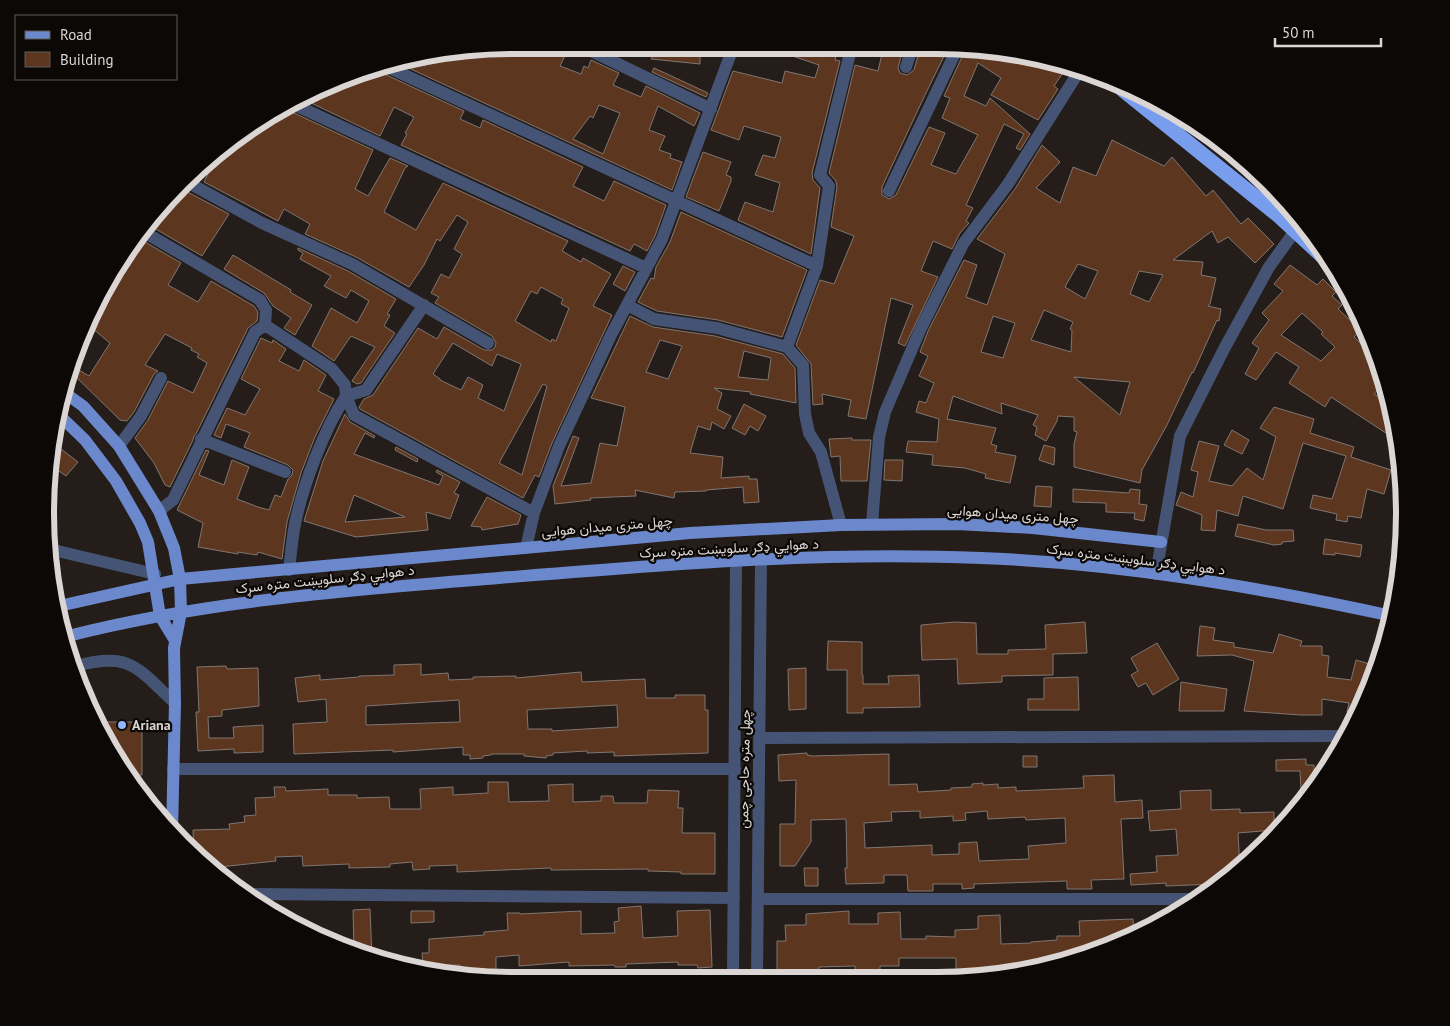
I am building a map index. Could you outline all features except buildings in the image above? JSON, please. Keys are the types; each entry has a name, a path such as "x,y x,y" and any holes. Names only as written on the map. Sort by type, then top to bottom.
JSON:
{"highway":[{"path":"1132,98 1309,243"}],"main road":[{"path":"69,396 83,406 119,446 158,511 174,548 180,579 181,612 174,640 175,703 172,821"},
{"path":"64,420 85,440 116,481 148,542 156,579 160,616 174,640"},
{"name":"چهل متری میدان هوایی","path":"63,605 156,579 180,579 289,570 690,533 841,525 956,524 1032,528 1161,542"},
{"name":"د هوايي ډګر سلویښت متره سړک","path":"70,636 224,604 312,594 736,560 882,557 981,558 1056,563 1156,574 1320,601 1385,614"}],"street":[{"path":"598,54 711,109"},
{"path":"526,548 534,513 559,446 627,305 662,239 731,54"},
{"path":"788,347 817,266 829,186 820,175 850,54"},
{"path":"906,67 910,54"},
{"path":"889,191 954,55"},
{"path":"393,69 817,266"},
{"path":"872,524 881,428 921,328 963,244 986,217 1077,75"},
{"path":"299,107 646,268"},
{"path":"192,185 262,223 352,264 488,343"},
{"path":"1156,574 1180,436 1224,349 1269,267 1295,231"},
{"path":"148,234 260,300 266,310 265,325"},
{"path":"289,570 295,524 305,488 334,414 346,396 366,390 424,305"},
{"path":"627,305 654,319 717,328 788,347 803,365 805,414 809,433 821,452 841,525"},
{"path":"265,325 332,369 344,385 346,396 354,414 534,513"},
{"path":"158,511 173,500 201,439 255,332 265,325"},
{"path":"119,446 141,416 161,378"},
{"path":"201,439 285,472"},
{"path":"56,551 156,579"},
{"name":"چهل متره حاجی چمن","path":"757,972 761,559"},
{"name":"چهل متره حاجی چمن","path":"733,972 736,560"},
{"path":"80,665 97,660 114,660 134,666 175,703"},
{"path":"759,738 1339,736"},
{"path":"174,769 735,769"},
{"path":"257,894 734,898"},
{"path":"758,899 1186,899"}],"place":[{"name":"Ariana","path":"122,725"}]}
